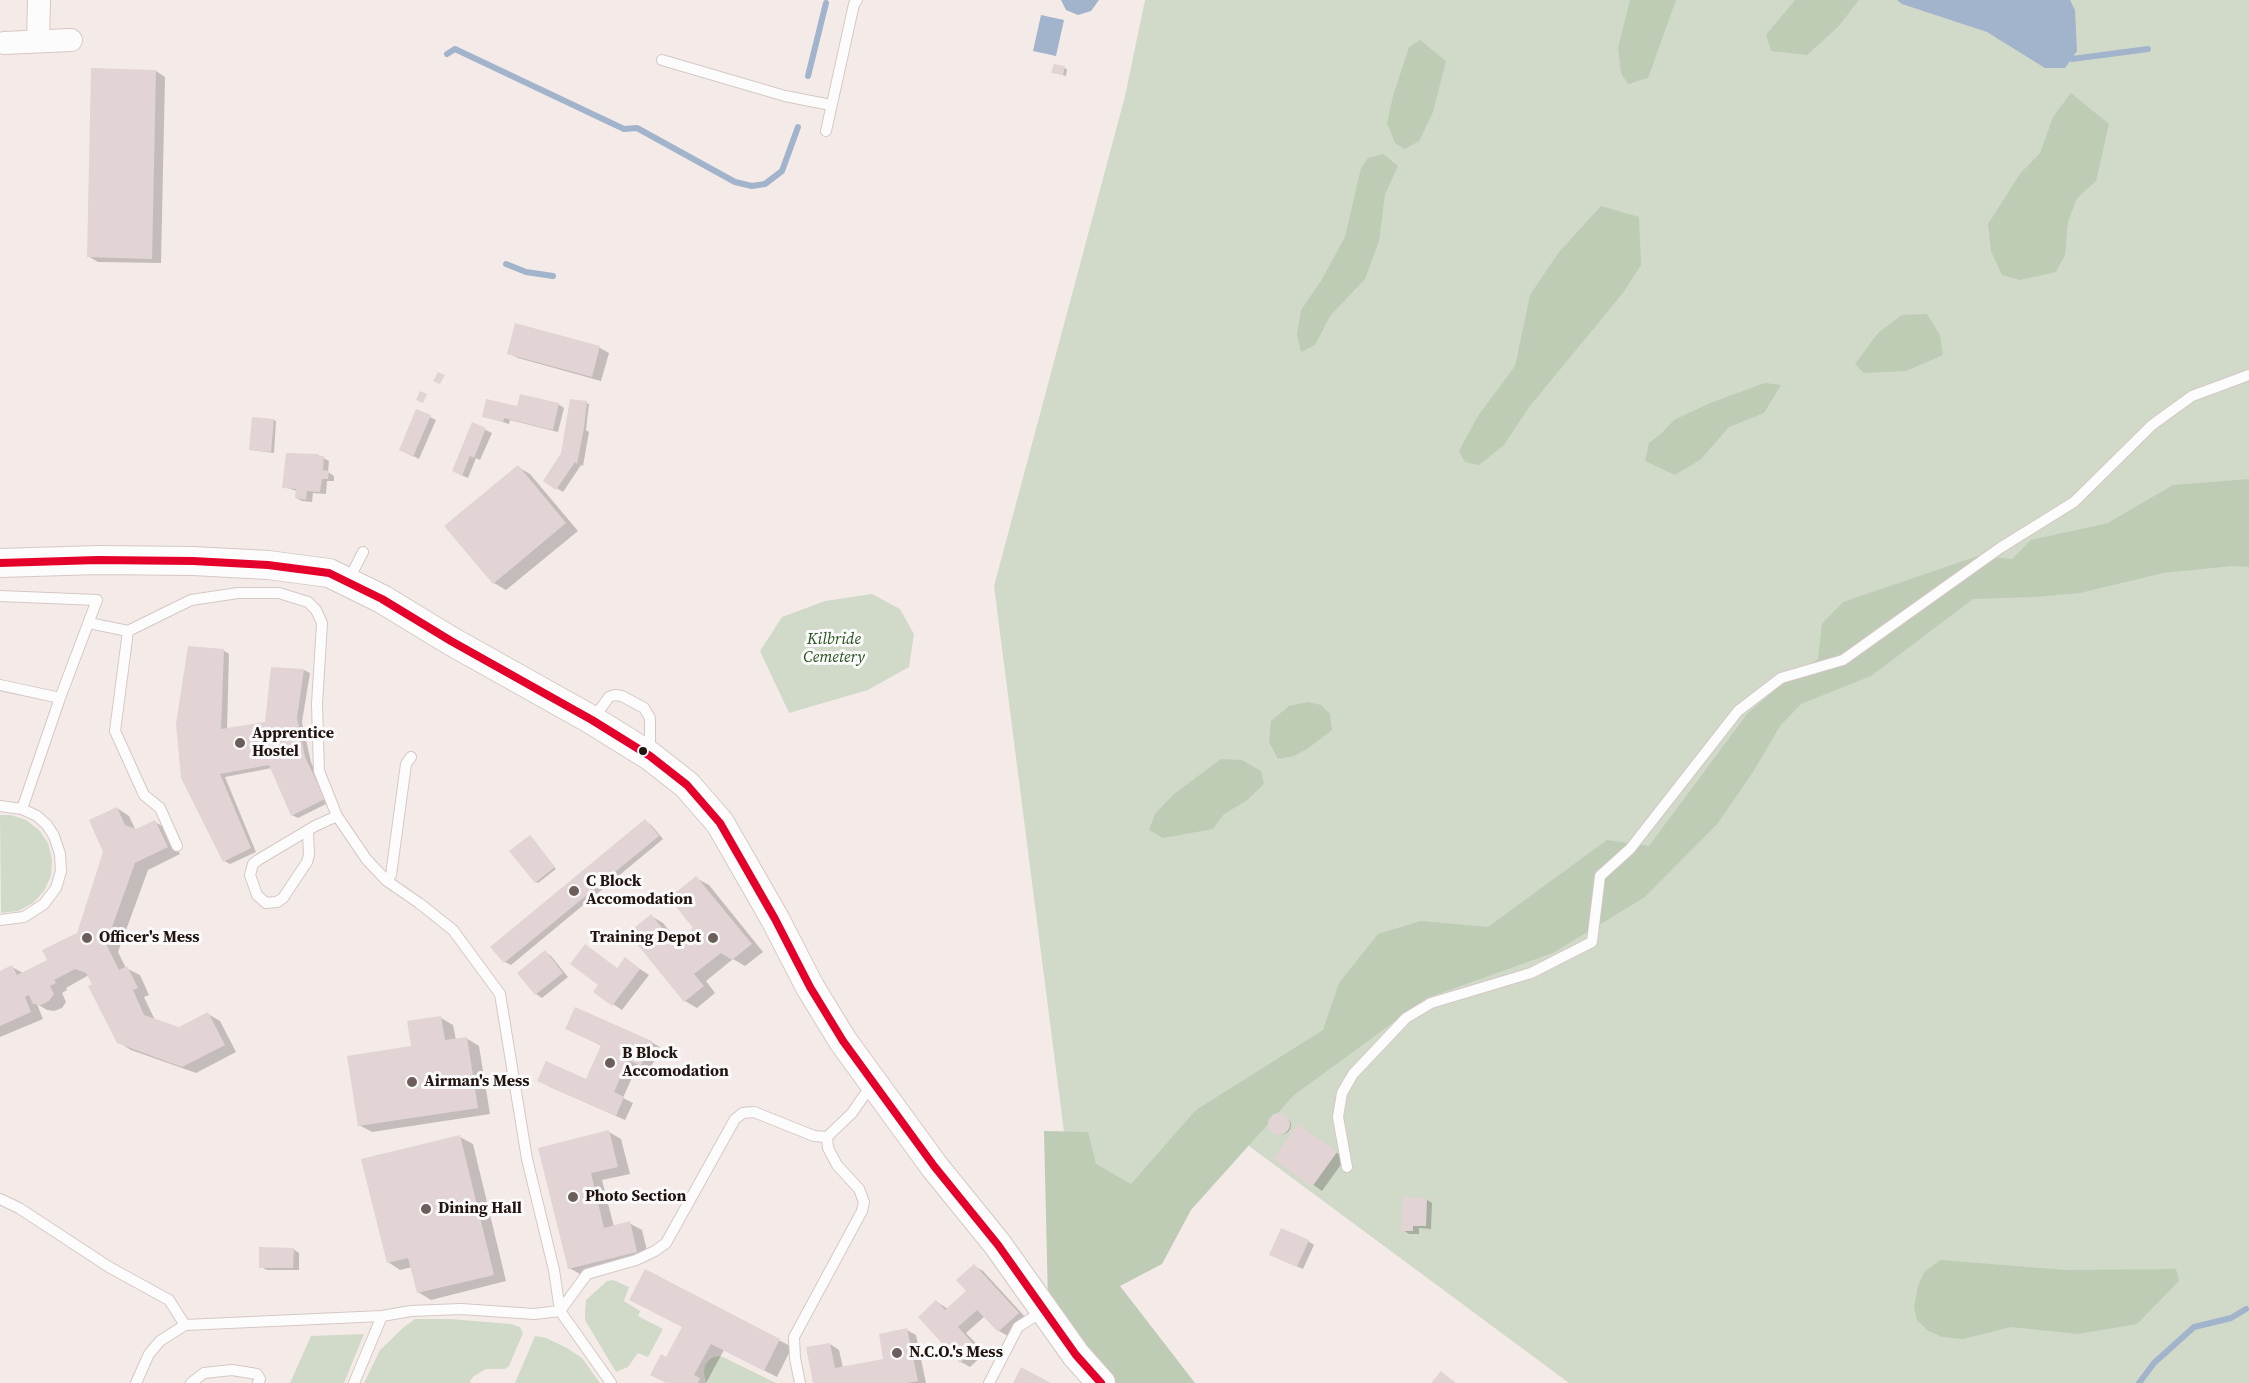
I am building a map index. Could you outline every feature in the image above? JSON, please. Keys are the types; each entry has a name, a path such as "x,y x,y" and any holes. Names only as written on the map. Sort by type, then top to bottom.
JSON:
{"street":[{"path":"38,41 39,0"},
{"path":"4,43 71,40"},
{"path":"0,563 98,560 258,564 312,570 348,581 382,599 451,642 592,720 650,756 687,785 720,823 775,919 810,987 843,1041 934,1166 998,1245 1076,1355 1101,1383"}],"lane":[{"path":"826,131 854,4 857,0"},
{"path":"662,60 785,96 831,105"},
{"path":"1347,1167 1338,1118 1342,1093 1353,1074 1406,1018 1431,1003 1531,973 1592,942 1600,876 1630,849 1738,711 1781,678 1844,660 2000,548 2074,502 2152,425 2192,396 2249,375"},
{"path":"348,581 363,552"},
{"path":"89,623 128,631 191,600 237,593 269,593 297,597 308,602 316,610 321,623 317,704 319,771 337,816 367,860 387,881 453,930 500,994 527,1159 554,1270 560,1311 611,1383"},
{"path":"0,596 97,600 22,808"},
{"path":"128,631 115,731 144,795 160,808 177,846"},
{"path":"0,685 60,698"},
{"path":"592,720 609,697 615,695 622,696 644,708 650,718 650,756"},
{"path":"387,881 391,875 405,764 411,757"},
{"path":"0,806 22,808 37,816 54,836 60,854 61,871 56,888 44,904 24,917 0,920"},
{"path":"308,832 307,862 283,898 277,902 266,903 257,895 250,875 253,864 315,826 337,816"},
{"path":"135,1383 149,1354 160,1341 185,1325 382,1316 411,1311 461,1309 534,1314 560,1311 588,1274 636,1260 666,1243 735,1119 743,1113 761,1114 806,1133 827,1137 852,1113 873,1084"},
{"path":"800,1383 794,1337 853,1229 864,1202 859,1189 837,1165 828,1148 827,1137"},
{"path":"0,1199 19,1208 109,1267 169,1300 185,1325"},
{"path":"989,1383 1018,1327 1044,1311"},
{"path":"354,1383 382,1316"},
{"path":"191,1383 204,1373 232,1370 257,1374 260,1379 258,1383"}],"green space":[{"path":"1145,0 2249,0 2249,1383 1569,1383 1222,1126 1079,1249 994,586 1125,96"},
{"path":"1630,0 1676,0 1648,78 1628,84 1621,73 1618,48"},
{"path":"1795,0 1859,0 1838,27 1807,55 1771,51 1766,35"},
{"path":"1420,40 1446,61 1433,112 1419,141 1405,149 1395,143 1387,123 1409,47"},
{"path":"2071,93 2109,124 2096,181 2077,198 2068,222 2065,255 2056,272 2020,280 2002,275 1991,251 1988,224 2020,174 2040,153 2053,117"},
{"path":"1383,154 1398,166 1385,194 1379,241 1365,279 1330,316 1315,345 1301,352 1297,334 1301,310 1321,281 1345,237 1361,168 1368,158"},
{"path":"1601,206 1639,217 1641,265 1623,293 1529,407 1504,445 1479,465 1465,462 1459,451 1478,416 1515,366 1530,295 1559,252"},
{"path":"1927,314 1940,335 1943,355 1906,371 1864,373 1855,364 1878,333 1902,315"},
{"path":"1765,383 1781,385 1764,413 1729,427 1700,460 1675,475 1645,461 1649,443 1674,420 1710,403"},
{"path":"2249,479 2249,567 2232,566 2163,573 2080,593 1973,599 1871,676 1801,704 1780,726 1753,772 1718,823 1645,897 1553,953 1427,998 1294,1095 1191,1210 1162,1264 1120,1286 1195,1383 1115,1383 1089,1357 1048,1301 1044,1131 1088,1132 1096,1164 1131,1184 1196,1110 1323,1030 1339,983 1378,934 1421,921 1488,927 1607,840 1649,846 1747,714 1783,683 1818,659 1822,624 1843,602 1978,556 2012,559 2031,540 2108,523 2173,485"},
{"name":"Kilbride Cemetery","path":"872,594 900,609 914,634 909,667 868,690 789,713 760,651 782,617 825,601"},
{"path":"1308,702 1321,705 1330,714 1332,730 1294,756 1278,759 1269,742 1271,721 1289,706"},
{"path":"1221,759 1242,760 1261,771 1264,784 1246,801 1224,814 1213,829 1163,838 1149,830 1155,814 1174,794"},
{"path":"0,815 11,815 26,820 39,830 48,843 52,859 51,876 44,891 33,903 18,911 1,913"},
{"path":"1941,1260 2065,1270 2176,1269 2179,1281 2137,1324 2078,1334 2011,1327 1963,1339 1942,1337 1927,1330 1917,1320 1914,1307 1918,1286 1925,1271"},
{"path":"613,1280 629,1287 624,1301 640,1311 638,1316 663,1329 648,1357 638,1353 628,1367 616,1372 585,1320 586,1300 607,1281"},
{"path":"415,1319 450,1319 511,1324 520,1327 523,1333 509,1366 505,1369 486,1369 474,1376 471,1383 364,1383 380,1350"},
{"path":"364,1334 344,1383 290,1383 311,1336"},
{"path":"535,1336 546,1338 582,1358 600,1383 515,1383"},
{"path":"719,1356 776,1383 706,1383 705,1365 711,1358"}],"water":[{"path":"1061,0 1099,0 1091,11 1078,15 1066,10"},
{"path":"1897,0 2070,0 2075,10 2077,51 2065,68 2045,68 1987,32 1902,4"},
{"path":"1041,15 1064,20 1056,56 1033,51"}],"building":[{"path":"1054,64 1065,66 1063,75 1051,73"},
{"path":"91,68 156,70 152,259 87,257"},
{"path":"515,323 600,346 592,377 507,354"},
{"path":"438,372 445,375 440,384 433,381"},
{"path":"420,391 427,394 423,403 416,400"},
{"path":"520,394 559,403 553,430 504,418 503,422 482,417 486,399 517,406"},
{"path":"570,399 587,401 584,428 577,464 575,462 556,490 543,481 561,453"},
{"path":"416,409 431,415 413,457 399,450"},
{"path":"252,417 274,419 271,452 249,450"},
{"path":"472,422 486,428 474,458 470,456 462,476 452,471"},
{"path":"286,453 324,456 323,470 329,471 328,479 322,479 320,492 307,491 306,500 295,498 296,489 282,488"},
{"path":"518,465 566,523 493,584 444,526"},
{"name":"Apprentice Hostel","path":"188,646 224,649 221,729 265,722 271,667 304,669 297,718 305,757 325,799 291,816 269,765 220,774 251,848 223,862 181,778 176,724"},
{"name":"Officer's Mess","path":"117,807 125,825 136,829 155,820 168,847 135,863 106,944 119,970 127,966 138,988 133,990 144,1015 179,1027 208,1012 225,1045 182,1067 117,1043 88,986 92,984 86,973 75,969 54,980 56,983 50,986 54,994 49,1001 41,1005 33,1004 29,995 25,997 31,1012 0,1026 0,971 12,965 17,975 47,960 42,950 77,933 103,852 89,820"},
{"name":"C Block Accomodation","path":"645,819 659,836 504,963 490,947"},
{"path":"530,835 555,867 535,883 509,851"},
{"name":"Training Depot","path":"696,876 752,944 732,960 721,953 694,974 704,986 684,1002 628,933 651,914 674,943 693,928 669,898"},
{"path":"585,944 617,968 625,957 640,969 612,1006 593,992 598,985 570,964"},
{"path":"545,950 563,973 535,995 517,973"},
{"name":"B Block Accomodation","path":"575,1007 652,1041 641,1066 628,1060 614,1092 624,1097 616,1116 537,1081 546,1061 586,1079 601,1045 565,1029"},
{"name":"Airman's Mess","path":"441,1016 445,1040 467,1037 478,1108 358,1126 347,1056 411,1046 407,1021"},
{"path":"1279,1113 1287,1116 1290,1124 1287,1132 1279,1135 1271,1132 1268,1124 1271,1116"},
{"path":"1298,1124 1337,1152 1312,1187 1273,1159"},
{"name":"Photo Section","path":"609,1130 618,1167 591,1173 604,1228 630,1221 637,1252 568,1269 538,1148"},
{"name":"Dining Hall","path":"460,1135 494,1275 417,1293 408,1258 387,1263 361,1159"},
{"path":"1403,1197 1427,1198 1426,1226 1413,1226 1413,1231 1401,1231"},
{"path":"1281,1228 1309,1240 1297,1267 1269,1255"},
{"path":"259,1247 294,1248 293,1268 259,1268"},
{"path":"974,1264 1019,1313 998,1332 977,1310 958,1327 977,1348 960,1363 918,1317 936,1300 945,1310 966,1291 956,1280"},
{"path":"645,1269 780,1339 764,1371 711,1344 694,1375 700,1378 698,1383 666,1383 650,1375 661,1354 666,1357 682,1327 629,1300"},
{"name":"N.C.O.'s Mess","path":"907,1328 918,1381 813,1383 806,1347 830,1343 835,1368 883,1359 879,1334"},
{"path":"1021,1367 1051,1383 1013,1383"},
{"path":"1441,1371 1456,1383 1431,1383"}],"waterway":[{"path":"808,76 826,3"},
{"path":"447,54 455,49 624,129 637,128 735,182 752,186 765,184 782,171 798,127"},
{"path":"2072,59 2148,49"},
{"path":"506,264 526,272 553,276"},
{"path":"2139,1383 2154,1363 2194,1327 2231,1318 2246,1309"}],"transit line":[{"path":"0,563 98,560 193,561 268,565 329,573 382,599 650,756 687,785 720,823 775,919 810,987 843,1041 934,1166 998,1245 1076,1355 1101,1383"}],"place":[{"name":"Apprentice Hostel","path":"240,743"},
{"name":"C Block Accomodation","path":"574,891"},
{"name":"Officer's Mess","path":"87,938"},
{"name":"Training Depot","path":"713,938"},
{"name":"B Block Accomodation","path":"610,1063"},
{"name":"Airman's Mess","path":"412,1082"},
{"name":"Photo Section","path":"573,1197"},
{"name":"Dining Hall","path":"426,1209"},
{"name":"N.C.O.'s Mess","path":"897,1353"}]}
